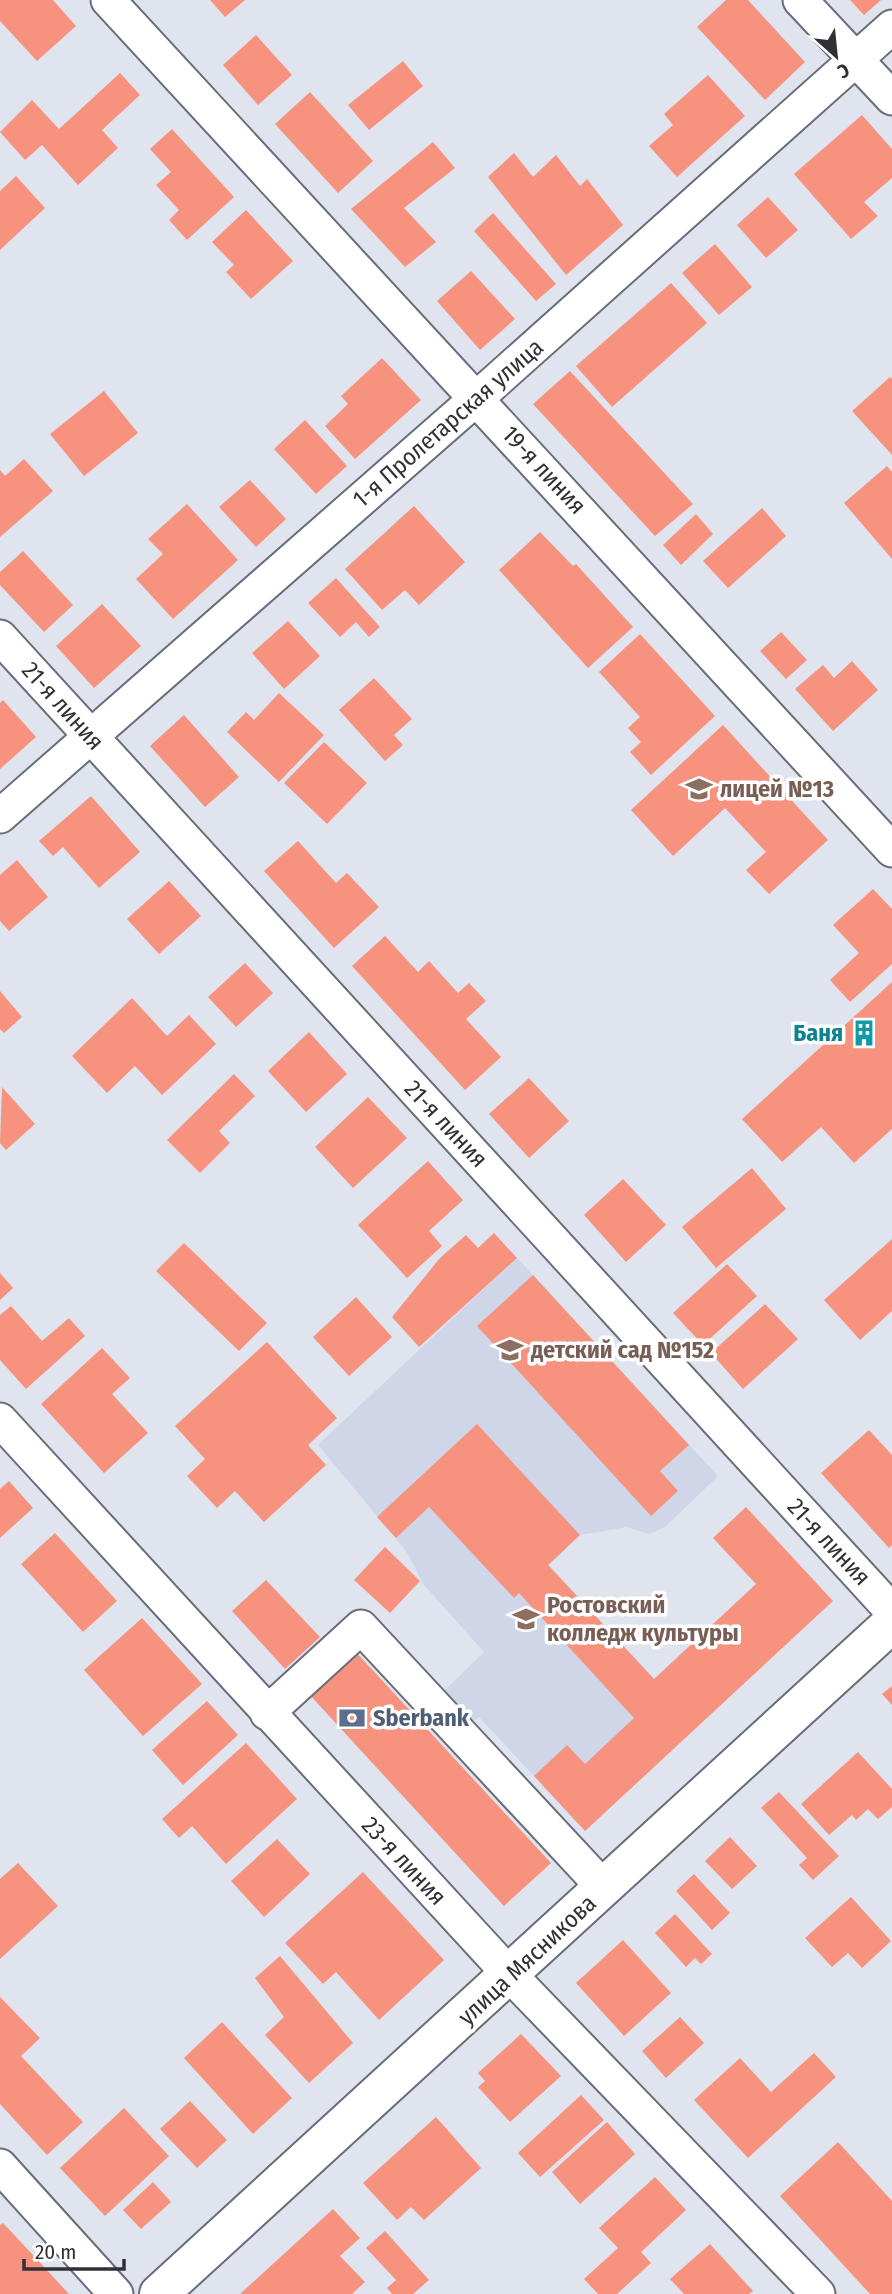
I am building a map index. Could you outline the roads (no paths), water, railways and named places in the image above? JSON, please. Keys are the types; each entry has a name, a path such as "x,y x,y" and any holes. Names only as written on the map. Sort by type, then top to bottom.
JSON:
{"main road":[{"name":"улица Мясникова","path":"159,2294 892,1623"}],"street":[{"name":"19-я линия","path":"108,0 478,398 892,850"},
{"path":"800,0 892,98"},
{"name":"1-я Пролетарская улица","path":"0,816 478,398 892,27"},
{"name":"21-я линия","path":"0,637 892,1611"},
{"name":"23-я линия","path":"0,1420 510,1975 818,2294"},
{"path":"267,1713 361,1627 604,1888"},
{"path":"0,2166 116,2294"}],"place":[{"name":"лицей №13","path":"699,789"},
{"name":"Баня","path":"864,1033"},
{"name":"детский сад №152","path":"510,1350"},
{"name":"Ростовский колледж культуры","path":"526,1619"},
{"name":"Sberbank","path":"352,1718"}]}
